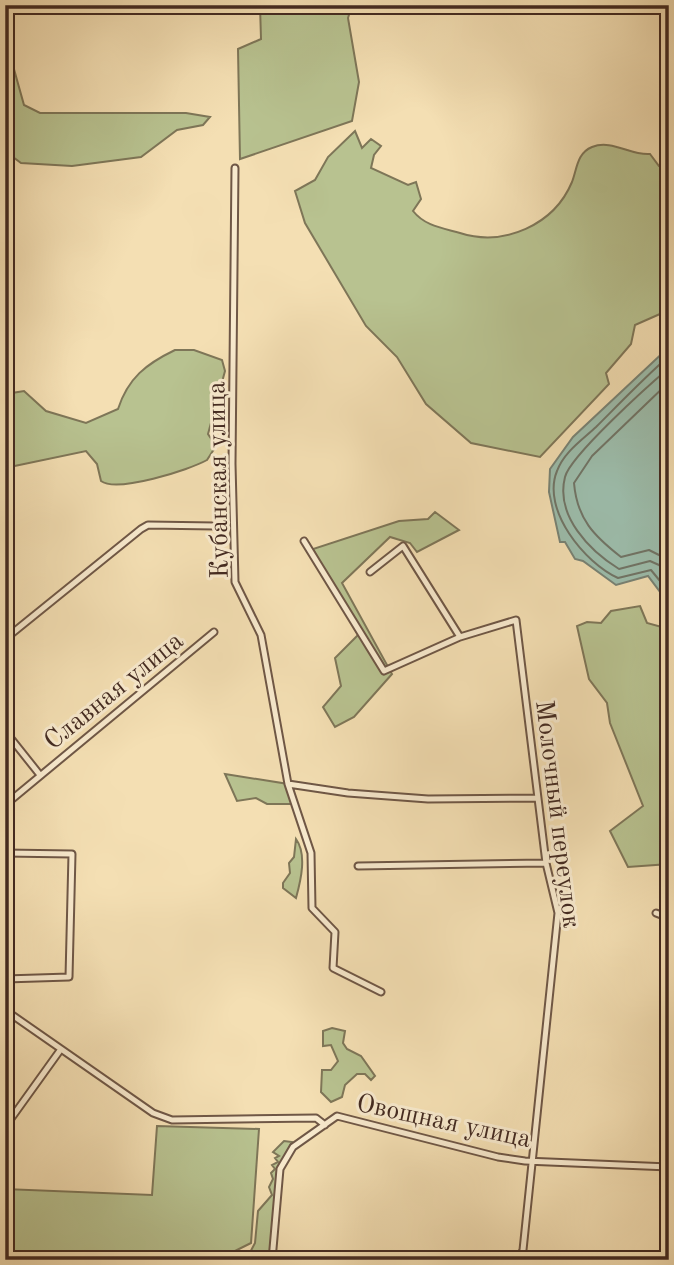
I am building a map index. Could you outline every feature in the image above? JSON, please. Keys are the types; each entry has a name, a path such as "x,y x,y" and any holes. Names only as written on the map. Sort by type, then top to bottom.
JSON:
{"street":[{"name":"Кубанская улица","path":"234,169 232,464 235,582 261,635 288,784 311,853 312,908 335,932 333,968 381,992"},
{"path":"5,639 148,525 215,526"},
{"path":"304,541 384,671 460,637 403,545 370,572"},
{"name":"Молочный переулок","path":"460,637 516,620 546,863 558,913 523,1250 518,1260"},
{"name":"Славная улица","path":"5,805 214,632"},
{"path":"5,731 40,775"},
{"path":"288,784 348,793 428,799 538,797"},
{"path":"5,853 72,854 69,977 5,979"},
{"path":"358,866 546,863"},
{"path":"656,913 669,918"},
{"path":"5,1010 153,1114 172,1121 316,1118 325,1125 293,1147 280,1169 272,1260"},
{"path":"5,1127 61,1049"},
{"name":"Овощная улица","path":"325,1125 337,1116 498,1157 669,1167"}],"green space":[{"path":"260,5 352,5 348,18 359,82 352,121 240,159 238,49 261,39"},
{"path":"5,37 24,105 40,113 186,113 210,117 203,125 177,130 141,157 72,166 21,163 5,151"},
{"path":"355,131 362,148 371,139 381,146 374,155 371,168 408,185 416,182 421,199 413,211 418,216 434,226 477,237 510,234 540,221 564,197 580,157 592,147 607,145 650,154 659,166 669,167 669,310 635,325 631,344 606,373 609,384 540,457 471,443 426,404 397,357 366,326 305,223 295,191 315,180 328,157"},
{"path":"175,350 194,350 222,360 225,371 208,434 216,446 207,460 170,474 122,484 101,481 97,464 86,451 5,468 5,402 12,393 24,391 46,411 86,423 118,409 127,389 139,373"},
{"path":"435,512 459,530 417,552 410,543 390,537 342,583 392,674 354,717 335,727 323,707 341,686 335,658 358,635 313,549 399,521 428,519"},
{"path":"640,606 647,623 669,629 669,864 628,867 610,831 643,806 610,723 607,703 589,679 577,626 587,622 601,623 611,611"},
{"path":"225,774 288,784 292,804 267,804 256,798 237,801"},
{"path":"296,839 302,860 296,898 283,888 283,883 290,873 289,863 294,857"},
{"path":"332,1028 345,1031 343,1043 347,1049 361,1056 375,1076 371,1080 365,1074 357,1074 345,1085 342,1097 331,1102 321,1092 322,1070 331,1070 338,1061 331,1045 323,1046 323,1031"},
{"path":"157,1126 259,1129 251,1243 217,1260 5,1260 5,1189 152,1195"},
{"path":"284,1141 292,1142 278,1168 269,1260 246,1260 255,1243 258,1211 272,1195 269,1187 273,1179 271,1173 275,1169 272,1165 278,1162 275,1158 279,1156 273,1152"}],"water":[{"path":"669,347 669,629 666,600 648,576 616,585 583,561 575,559 565,542 560,542 549,492 550,469 573,437"}]}
